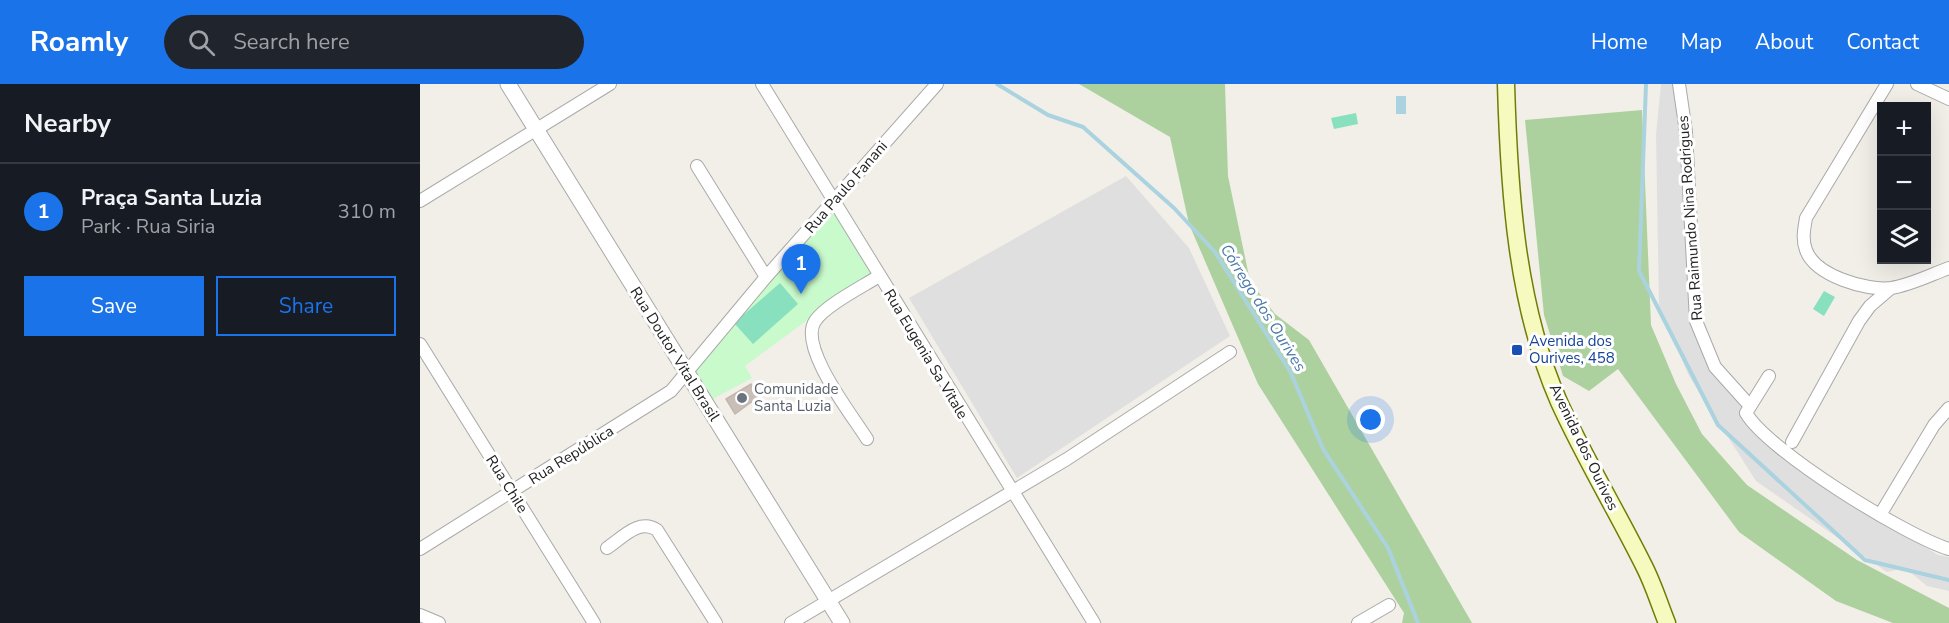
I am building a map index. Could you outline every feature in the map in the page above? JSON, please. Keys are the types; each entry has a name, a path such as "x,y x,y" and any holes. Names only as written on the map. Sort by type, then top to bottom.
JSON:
{"main road":[{"name":"Avenida dos Ourives","path":"1506,84 1510,179 1518,243 1542,356 1559,402 1645,567 1667,623"}],"street":[{"name":"Rua Doutor Vital Brasil","path":"508,84 842,623"},
{"path":"420,201 610,84"},
{"name":"Rua Eugenia Sa Vitale","path":"762,84 1011,493 1094,623"},
{"name":"Rua Paulo Fanani","path":"687,374 766,277 936,84"},
{"name":"Rua Raimundo Nina Rodrigues","path":"1679,84 1686,132 1692,283 1696,321 1715,367 1750,406"},
{"path":"1887,84 1806,218 1803,236 1806,253 1839,279 1869,288 1891,288 1949,268"},
{"path":"1917,84 1949,99"},
{"path":"696,166 766,277"},
{"path":"867,439 819,362 811,338 812,328 823,313 879,276"},
{"path":"1792,442 1859,321 1870,306 1891,288"},
{"name":"Rua Chile","path":"420,345 594,623"},
{"path":"791,623 1068,459 1230,352"},
{"name":"Rua República","path":"420,549 650,407 671,391 687,374"},
{"path":"1768,376 1746,413 1760,431 1809,470 1880,515 1949,549"},
{"path":"1880,515 1934,425 1949,408"},
{"path":"607,548 639,526 651,526 657,530 716,623"},
{"path":"1358,623 1389,605"},
{"path":"420,615 439,623"}],"shaded area":[{"path":"1661,84 1676,84 1682,146 1690,323 1713,375 1797,468 1938,555 1949,557 1949,591 1927,586 1905,568 1887,572 1756,481 1689,376 1659,306 1656,135"},
{"path":"1126,176 1189,248 1230,336 1017,478 909,298"}],"green space":[{"path":"1079,84 1225,84 1228,176 1250,281 1275,314 1309,340 1472,623 1402,623 1404,613 1258,384 1189,224 1170,137"},
{"path":"1642,110 1651,325 1676,384 1702,434 1747,485 1857,560 1949,608 1949,623 1893,623 1836,601 1739,532 1618,369 1589,391 1563,376 1544,315 1525,120"},
{"path":"1356,113 1358,124 1334,129 1331,118"},
{"path":"832,208 874,275 825,307 745,366 752,378 709,401 690,374"},
{"path":"780,283 798,304 753,344 734,323"},
{"path":"1824,291 1835,297 1824,316 1813,309"}],"water":[{"path":"1396,96 1406,96 1406,114 1396,114"}],"building":[{"name":"Comunidade Santa Luzia","path":"751,384 758,397 735,414 726,399"}],"waterway":[{"name":"Córrego dos Ourives","path":"997,84 1048,115 1083,127 1174,208 1215,252 1291,373 1323,449 1388,548 1418,623"},
{"path":"1646,84 1639,271 1718,425 1865,560 1949,580"}],"place":[{"name":"Praça Santa Luzia","path":"801,294"},
{"name":"Avenida dos Ourives, 458","path":"1517,350"},
{"name":"Comunidade Santa Luzia","path":"742,398"}]}
